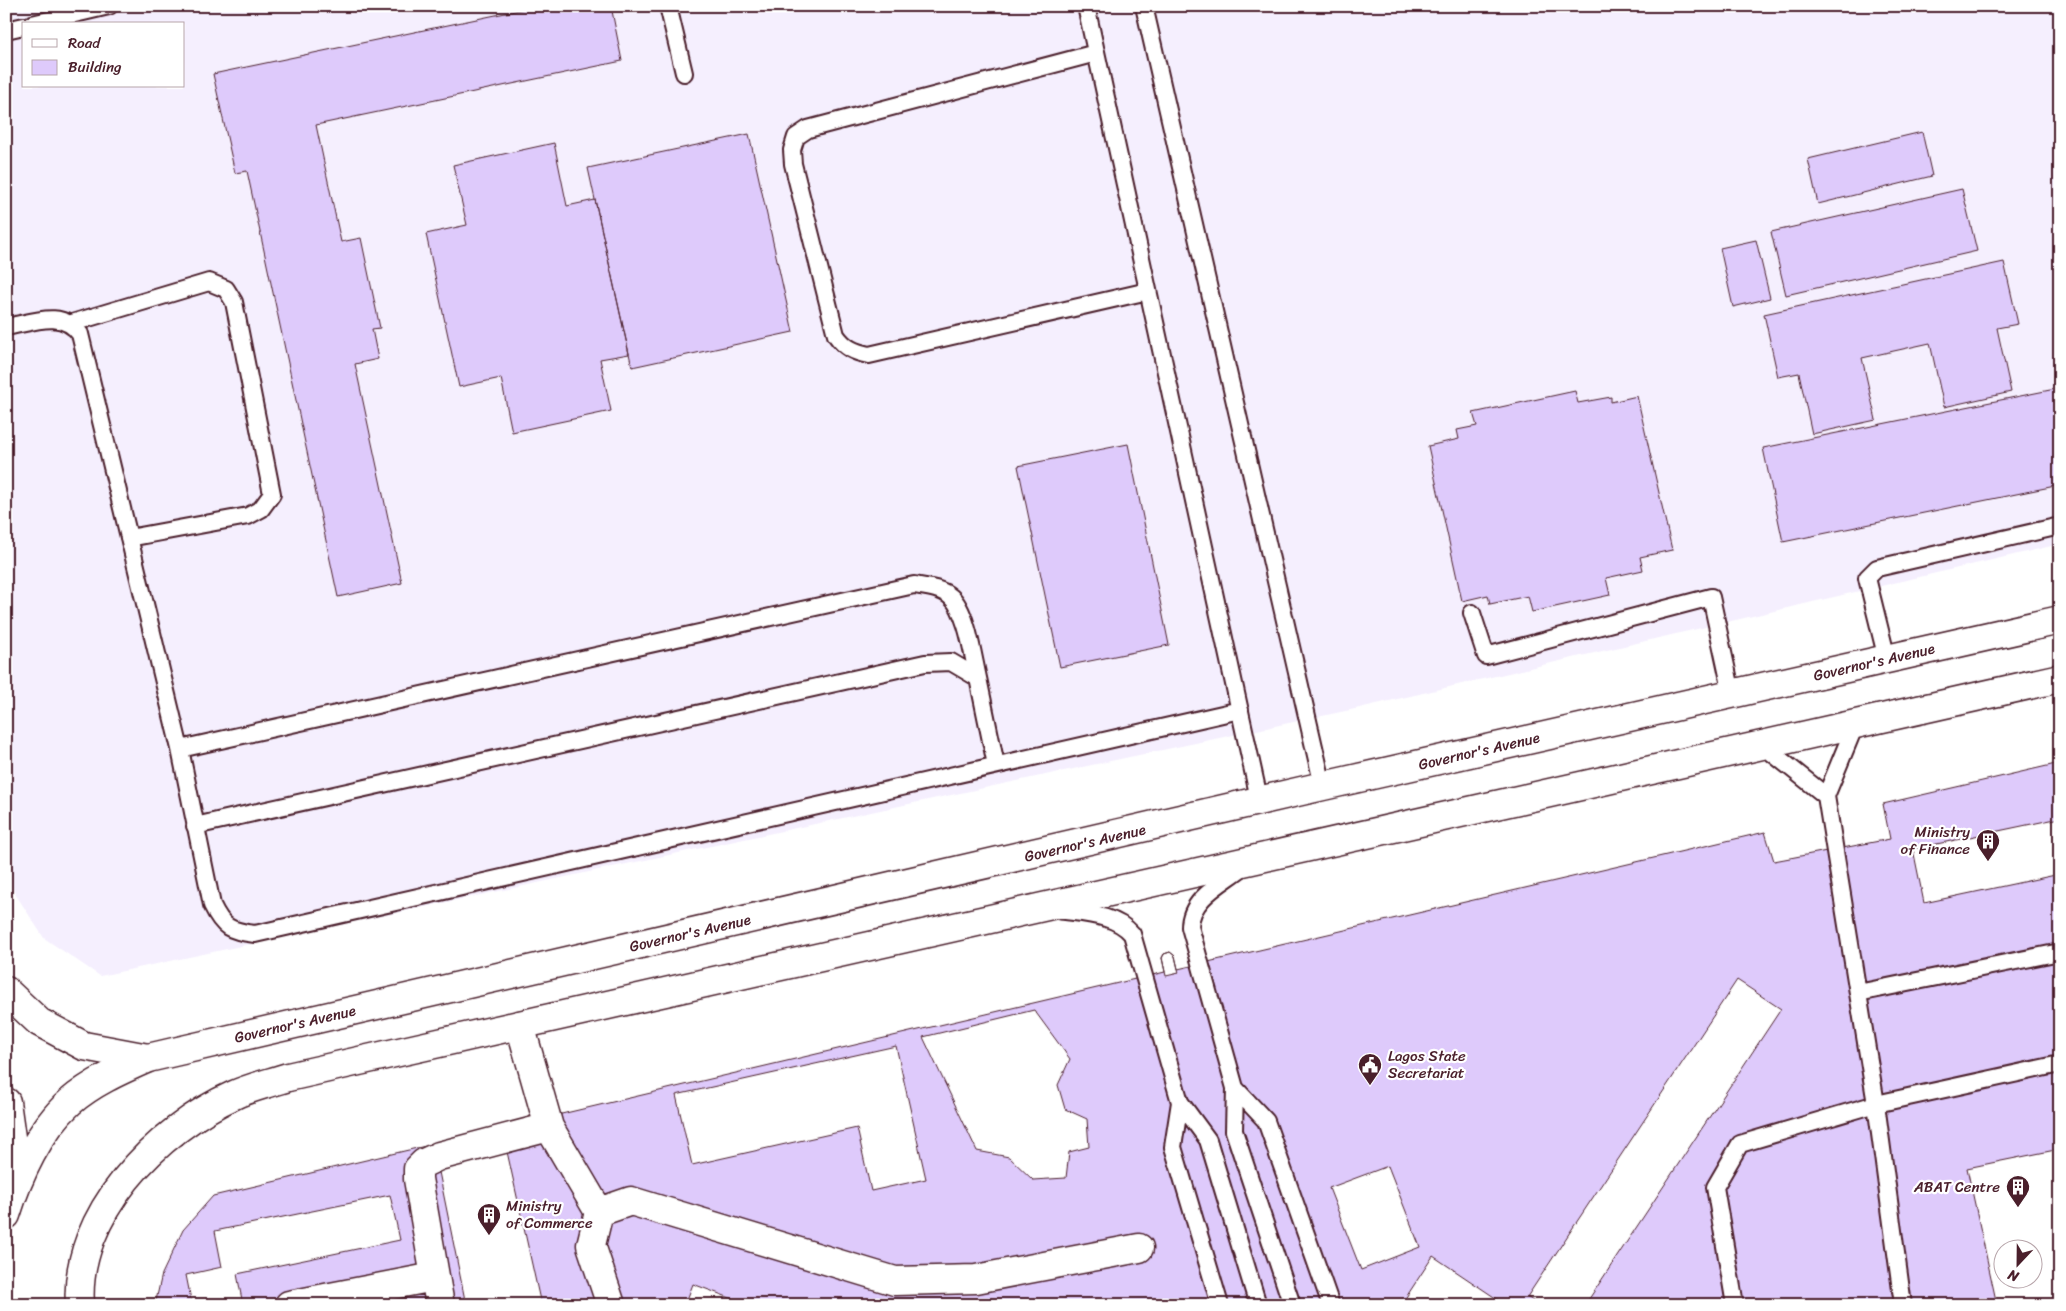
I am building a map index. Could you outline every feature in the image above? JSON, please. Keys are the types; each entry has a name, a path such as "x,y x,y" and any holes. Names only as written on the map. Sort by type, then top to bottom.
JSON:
{"street":[{"name":"Governor's Avenue","path":"17,1180 42,1136 70,1102 112,1073 148,1058 1260,803 1323,786 2060,620"},
{"path":"80,1305 84,1254 106,1207 135,1168 162,1140 194,1117 234,1095 279,1080 1039,906 2060,678"},
{"path":"6,992 39,1022 84,1046 148,1058"},
{"path":"520,1024 549,1127 599,1212 591,1245 611,1305"},
{"path":"6,1102 17,1180 6,1215"},
{"path":"440,1305 420,1199 418,1169 424,1163 439,1156 549,1127"},
{"path":"599,1212 631,1201 894,1281 976,1279 1139,1248"},
{"path":"288,1305 434,1277"}],"lane":[{"path":"41,22 109,6"},
{"path":"668,6 684,73"},
{"path":"1086,6 1260,803"},
{"path":"1144,6 1323,786"},
{"path":"6,30 22,26"},
{"path":"1096,53 808,129 796,137 792,150 793,164 836,335 844,346 855,352 869,355 1148,291"},
{"path":"72,323 209,282 226,289 234,302 272,494 261,509 248,516 129,538"},
{"path":"6,327 59,318 72,323 80,334 180,749 212,905 220,921 234,931 255,934 1240,710"},
{"path":"1887,659 1867,578 1877,568 2060,526"},
{"path":"180,749 914,585 935,588 951,597 962,614 978,678 996,765"},
{"path":"1472,613 1486,656 1711,598 1732,694"},
{"path":"196,826 925,663 951,662 978,678"},
{"path":"1856,723 1826,796 1876,1104 1903,1305"},
{"path":"1761,744 1826,796"},
{"path":"1255,858 1204,897 1195,906 1190,917 1195,946 1236,1088 1234,1131 1292,1305"},
{"path":"1039,906 1107,918 1124,925 1132,934 1180,1102 1208,1140 1258,1305"},
{"path":"1858,993 2060,952"},
{"path":"1736,1305 1715,1187 1740,1144 1876,1104 2060,1064"},
{"path":"1236,1088 1266,1121 1331,1305"},
{"path":"1180,1102 1172,1147 1220,1305"}],"shaded area":[{"path":"6,6 2060,6 2060,544 1355,709 100,976 44,938 14,892 6,860"}],"building":[{"path":"539,6 611,6 622,61 316,125 341,242 361,238 380,328 372,329 378,359 355,364 402,583 338,597 247,171 235,173 213,74"},
{"path":"1922,132 1932,176 1818,204 1808,159"},
{"path":"749,134 793,332 632,367 588,168"},
{"path":"554,143 567,206 595,200 629,354 600,359 611,411 512,432 501,378 459,387 426,234 467,225 453,165"},
{"path":"1962,189 1977,251 1786,295 1771,232"},
{"path":"1756,240 1770,298 1733,307 1720,248"},
{"path":"2004,262 2018,324 1997,328 2011,392 1944,407 1930,343 1862,358 1876,420 1812,434 1799,373 1778,377 1764,314"},
{"path":"2060,388 2060,485 1783,542 1763,448"},
{"path":"1575,391 1578,403 1611,397 1611,402 1637,396 1672,550 1640,557 1643,570 1606,578 1610,595 1532,612 1528,596 1490,604 1488,595 1462,601 1428,446 1459,439 1457,430 1477,426 1473,413"},
{"path":"1128,444 1169,645 1060,667 1018,466"},
{"name":"Lagos State Secretariat","path":"2060,763 2060,1305 155,1305 162,1274 183,1230 213,1196 1165,972 1162,958 1164,954 1170,952 1175,956 1178,969 1765,832 1774,861 1890,839 1883,804"},
{"name":"Ministry of Finance","path":"2060,818 2060,874 1924,903 1913,849"},
{"path":"1170,952 1175,956 1179,973 1166,976 1162,958 1164,954"},
{"path":"1737,980 1781,1009 1585,1305 1539,1305 1527,1297"},
{"path":"1034,1010 1070,1059 1058,1085 1065,1109 1087,1119 1089,1147 1069,1152 1066,1178 1033,1180 1009,1157 977,1151 923,1037"},
{"path":"896,1046 926,1179 871,1191 857,1128 692,1165 676,1095"},
{"name":"Ministry of Commerce","path":"506,1147 541,1305 466,1305 438,1167"},
{"name":"ABAT Centre","path":"2060,1149 2060,1299 2034,1305 1997,1305 1967,1168"},
{"path":"1388,1166 1420,1247 1361,1270 1329,1188"},
{"path":"390,1195 400,1240 237,1274 243,1305 192,1305 186,1275 222,1267 215,1231"},
{"path":"1433,1256 1506,1305 1401,1305"},
{"path":"693,1284 749,1305 685,1305"}],"place":[{"name":"Ministry of Finance","path":"1988,862"},
{"name":"Lagos State Secretariat","path":"1370,1086"},
{"name":"ABAT Centre","path":"2018,1208"},
{"name":"Ministry of Commerce","path":"489,1236"}]}
